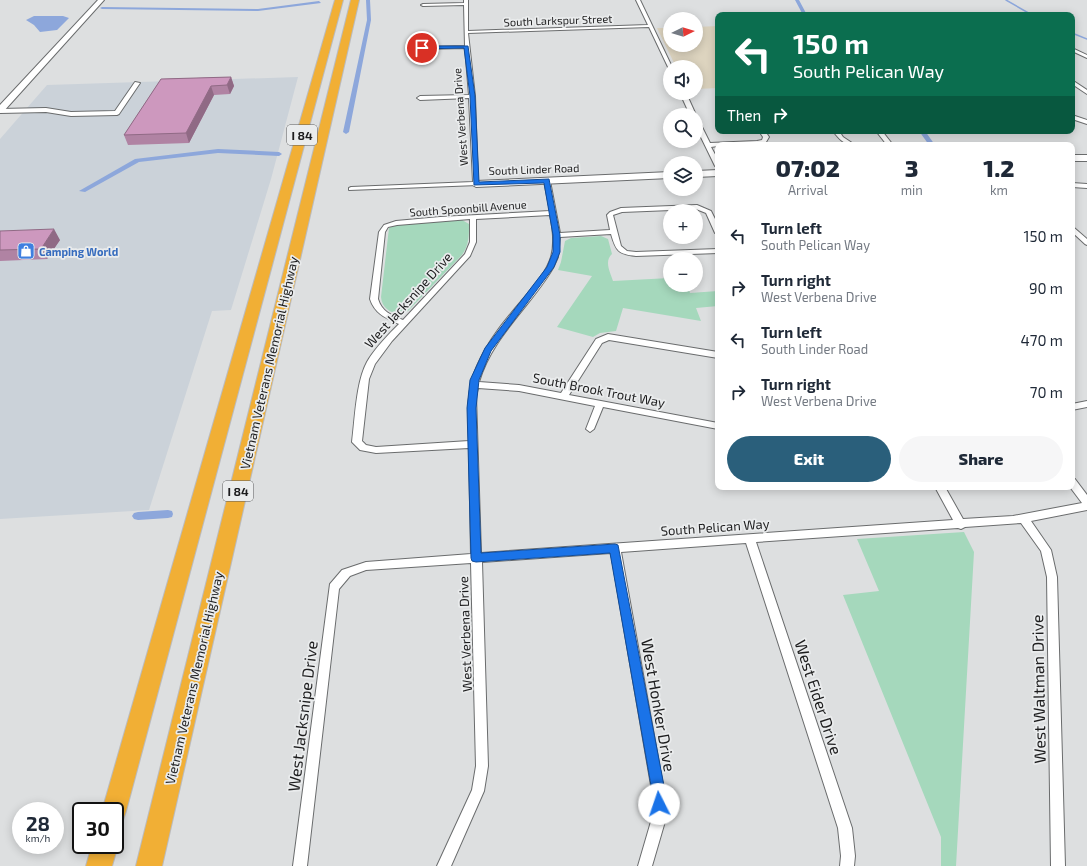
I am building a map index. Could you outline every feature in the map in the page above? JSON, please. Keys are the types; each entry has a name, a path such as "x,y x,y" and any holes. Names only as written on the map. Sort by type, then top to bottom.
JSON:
{"highway":[{"path":"330,32 329,12 332,0"},
{"name":"Vietnam Veterans Memorial Highway","path":"116,802 339,0"},
{"name":"Vietnam Veterans Memorial Highway","path":"149,866 355,0"},
{"path":"99,866 102,854"}],"street":[{"path":"0,111 101,0"},
{"path":"638,0 667,60"},
{"path":"423,5 466,2"},
{"name":"West Verbena Drive","path":"466,2 466,47 472,96 476,184"},
{"name":"South Larkspur Street","path":"466,32 650,26"},
{"path":"422,48 466,47"},
{"path":"1075,51 1087,57"},
{"path":"0,111 46,110 71,114 117,113 137,83"},
{"path":"1075,84 1087,92"},
{"path":"420,98 472,96"},
{"path":"1075,118 1087,122"},
{"path":"759,142 766,137 764,134"},
{"path":"838,134 847,142"},
{"path":"881,134 887,142"},
{"path":"703,135 715,160"},
{"path":"708,145 715,145"},
{"path":"1075,158 1087,158"},
{"path":"703,174 715,173"},
{"name":"South Linder Road","path":"351,189 663,175"},
{"name":"West Verbena Drive","path":"444,866 478,791 482,766 472,396 478,368 487,350 551,267 556,252 556,235 546,181"},
{"path":"1075,185 1087,186"},
{"path":"715,226 709,212 702,208 621,210 612,212 610,218 618,247 625,253 636,254 715,251"},
{"name":"South Spoonbill Avenue","path":"404,323 382,314 376,307 374,299 382,232 386,226 396,223 552,213"},
{"name":"West Jacksnipe Drive","path":"473,217 473,242 468,255 382,347 371,363 365,379 357,442 363,448 376,450 473,444"},
{"path":"1075,231 1087,242"},
{"path":"556,235 614,232"},
{"path":"563,397 599,341 608,338 715,355"},
{"name":"South Brook Trout Way","path":"474,385 519,388 715,425"},
{"path":"590,429 600,404"},
{"path":"1075,406 1087,404"},
{"path":"1075,486 1087,504"},
{"path":"942,490 961,525"},
{"name":"South Pelican Way","path":"346,574 366,566 961,525 1024,518 1087,504"},
{"name":"West Waltman Drive","path":"1024,518 1046,550 1052,577 1058,866"},
{"name":"West Eider Drive","path":"750,539 845,828 848,856 847,866"},
{"name":"West Honker Drive","path":"615,548 658,791 659,818 645,866"},
{"name":"West Jacksnipe Drive","path":"300,866 334,587 346,574"}],"shaded area":[{"path":"715,26 715,88 703,89 703,60 673,60 669,52 703,52 703,27"},
{"path":"657,28 663,28 663,40"},
{"path":"298,77 271,179 231,310 212,311 149,510 0,519 0,139 47,85"}],"green space":[{"path":"462,220 469,224 469,236 462,255 408,311 404,313 395,313 387,309 382,302 381,297 389,228 395,225"},
{"path":"601,236 608,239 612,254 608,260 608,263 613,281 663,278 663,292 690,293 715,291 715,306 696,308 701,321 623,308 616,331 600,333 593,337 557,327 592,276 558,270 565,241 571,238"},
{"path":"964,532 974,552 956,866 941,866 941,837 843,595 879,591 857,539"}],"water":[{"path":"34,16 63,16 69,18 57,30 40,32 34,25 26,20"}],"building":[{"path":"231,77 227,85 211,86 186,133 124,135 161,79"},
{"path":"54,229 41,249 0,250 0,231"}],"waterway":[{"path":"346,132 369,20 368,0"},
{"path":"797,0 803,12"},
{"path":"1006,0 1027,12"},
{"path":"102,8 258,10 319,2"},
{"path":"1075,34 1087,39"},
{"path":"924,134 930,142"},
{"path":"83,191 137,160 218,151 279,154"},
{"path":"138,516 168,514"}],"place":[{"name":"Camping World","path":"26,251"}],"route":[{"path":"422,48 466,47 472,96 476,184 546,181 556,235 557,246 551,267 487,350 478,368 475,380 472,396 472,408 476,558 615,548 658,791 659,804"}]}
